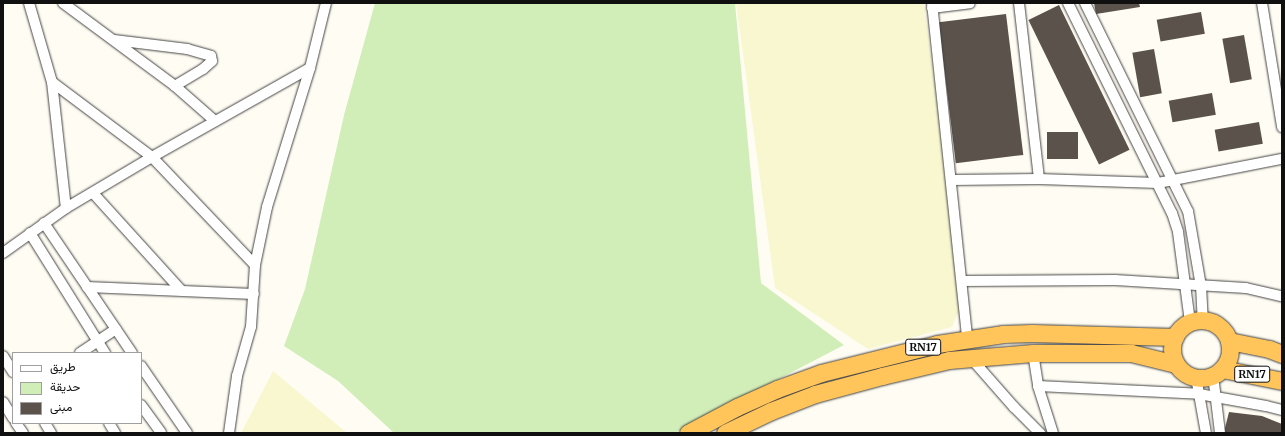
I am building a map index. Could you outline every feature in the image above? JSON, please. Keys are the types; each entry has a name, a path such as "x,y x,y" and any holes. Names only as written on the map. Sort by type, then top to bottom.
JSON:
{"highway":[{"path":"1176,364 1172,350 1175,337 1181,328 1197,321 1212,322 1220,326 1229,341"},
{"name":"RN17","path":"688,433 737,407 777,389 821,373 909,350 967,338 1038,333 1175,337"},
{"name":"RN17","path":"1210,374 1229,356 1229,341 1269,349 1282,354"},
{"name":"RN17","path":"725,433 771,411 815,394 949,360 970,357 1033,353 1131,353 1176,364 1182,370 1282,381"}],"street":[{"path":"29,3 52,82 66,208"},
{"path":"63,3 174,86 215,120"},
{"path":"229,433 236,382 251,327 254,294 254,265 267,207 310,68 326,3"},
{"path":"967,338 932,6 970,3"},
{"path":"1019,3 1038,179"},
{"path":"1068,3 1169,204 1176,224 1186,285 1197,321"},
{"path":"1085,3 1174,181 1190,218 1201,286 1197,321"},
{"path":"1262,3 1282,127"},
{"path":"112,40 187,49 208,54 212,58 210,63 203,69 174,86"},
{"path":"3,253 66,208 215,120 310,68"},
{"path":"52,82 152,157 254,265"},
{"path":"951,180 1038,179 1158,183 1282,159"},
{"path":"93,193 181,290"},
{"path":"44,223 131,352"},
{"path":"30,233 105,352"},
{"path":"962,281 1115,280 1246,288 1282,296"},
{"path":"87,287 254,294"},
{"path":"82,352 116,329"},
{"path":"1033,353 1038,386 1053,433"},
{"path":"3,356 12,370"},
{"path":"970,357 1014,407 1040,433"},
{"path":"142,368 180,429 187,433"},
{"path":"1206,433 1199,394 1210,374"},
{"path":"1210,374 1216,396 1220,433"},
{"path":"1038,386 1199,394 1216,396 1282,410"},
{"path":"3,402 12,416"},
{"path":"142,406 161,433"},
{"path":"17,424 23,433"},
{"path":"46,424 51,433"},
{"path":"110,424 115,433"}],"green space":[{"path":"375,3 735,3 761,283 844,345 675,433 394,433 338,381 284,346 305,289 344,115"},
{"path":"736,3 924,3 963,302 952,327 868,349 775,288"},
{"path":"273,371 347,433 241,433"}],"building":[{"path":"1094,3 1139,3 1140,7 1096,14"},
{"path":"1059,5 1130,150 1099,165 1028,20"},
{"path":"1201,12 1205,34 1161,41 1157,20"},
{"path":"1006,14 1023,155 956,163 939,22"},
{"path":"1244,35 1252,79 1230,83 1222,39"},
{"path":"1154,49 1162,93 1140,97 1132,53"},
{"path":"1212,93 1216,115 1172,122 1169,101"},
{"path":"1259,122 1263,144 1219,151 1215,130"},
{"path":"1047,132 1078,132 1078,159 1047,159"},
{"path":"1229,412 1262,416 1282,424 1282,433 1224,432"}]}
